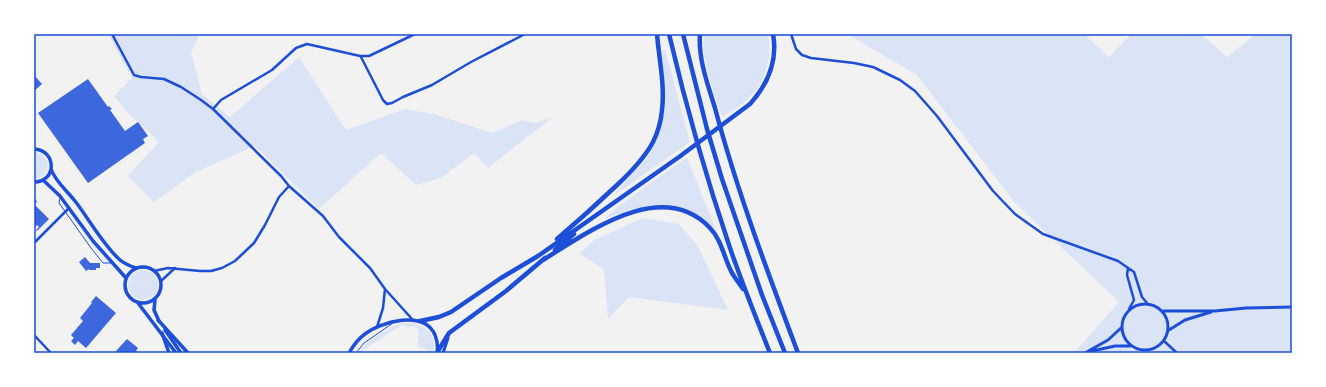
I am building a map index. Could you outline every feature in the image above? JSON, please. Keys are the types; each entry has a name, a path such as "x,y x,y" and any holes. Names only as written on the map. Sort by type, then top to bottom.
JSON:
{"highway":[{"path":"538,256 594,208 642,158 653,143 660,121 662,108 662,93 656,34"},
{"path":"669,34 705,170 747,295 770,353"},
{"path":"683,34 722,179 757,280 785,353"},
{"path":"700,34 704,68 723,138 768,273 798,353"},
{"path":"420,321 439,317 451,312 501,278 538,256 679,157 750,104 760,94 769,77 774,60 773,34"},
{"path":"542,260 602,224 628,214 653,207 670,207 686,211 699,218 710,228 717,238 732,272 747,295"},
{"path":"437,352 450,333 506,291 595,216"}],"main road":[{"path":"35,148 47,154 50,158 53,174 112,251 126,264 136,268 144,267 154,271 161,281 161,290 155,300 154,310 158,320 181,353"},
{"path":"34,182 43,180 49,175 51,169"},
{"path":"43,180 60,196 93,240 126,278"},
{"path":"136,268 126,278 126,291 131,299 138,303 144,304 155,300"},
{"path":"138,303 176,353"},
{"path":"349,352 365,334 397,321 412,319 420,321 434,332 437,352"},
{"path":"158,320 188,353"},
{"path":"162,333 169,353"}],"street":[{"path":"112,34 134,75 164,79 181,87 213,109 281,176 289,186 323,216 339,236 370,268 385,289 412,319"},
{"path":"213,109 221,100 272,70 296,48 307,44 360,56 369,56 415,34"},
{"path":"360,56 383,100 387,104 432,85 471,62 525,34"},
{"path":"790,34 796,49 802,55 811,58 854,62 873,67 900,80 915,91 937,116 989,185 1015,214 1043,234 1118,261 1134,272 1142,297 1147,303"},
{"path":"154,271 175,268 211,271 222,268 235,261 254,243 279,197 289,186"},
{"path":"34,243 70,208"},
{"path":"161,281 175,268"},
{"path":"1128,268 1127,275 1134,300 1129,310"},
{"path":"377,328 383,308 385,289"},
{"path":"1087,352 1115,346 1131,346 1142,350 1150,350 1158,346 1164,341 1168,330 1168,322 1163,311 1159,307 1147,303 1136,305 1123,317 1121,328 1124,338 1131,346"},
{"path":"1163,311 1215,311 1246,308 1292,307"},
{"path":"1168,330 1185,320 1215,311"},
{"path":"1087,352 1108,340 1121,328"},
{"path":"443,353 450,333"},
{"path":"34,335 51,353"},
{"path":"1164,341 1177,353"}],"lane":[{"path":"60,196 59,203 103,263 112,263"},
{"path":"356,353 364,343 397,321"}],"shaded area":[{"path":"108,34 200,34 191,52 202,94 230,117 299,57 346,130 405,109 434,114 492,133 522,120 536,123 553,117 488,168 474,153 441,178 416,185 381,153 319,209 255,146 196,172 154,202 128,176 159,142 130,115 114,96 132,78"},
{"path":"704,34 768,34 768,61 759,86 744,103 722,117 706,66 704,55"},
{"path":"847,34 1084,34 1109,57 1131,34 1201,34 1227,57 1256,34 1292,34 1292,353 1074,353 1119,302 1015,203 917,75"},
{"path":"662,50 665,50 690,142 616,194 615,193 649,154 656,142 663,116 664,103"},
{"path":"34,152 40,153 44,156 48,166 47,170 40,178 34,179"},
{"path":"687,157 717,232 704,219 691,211 664,205 650,206 604,219 620,205"},
{"path":"643,218 679,224 698,246 728,310 629,297 608,319 604,269 579,254 594,240"},
{"path":"143,270 154,274 158,285 154,296 143,300 132,296 128,285 132,274"},
{"path":"402,323 416,324 426,329 433,339 433,353 428,353 428,350 417,346 419,339 417,338 419,334 417,328 402,325 358,353 378,335"}],"building":[{"path":"34,75 42,84 34,91"},
{"path":"88,79 108,107 109,106 112,109 110,110 125,131 138,122 148,136 143,139 145,143 88,183 38,113"},
{"path":"34,197 37,202 34,204"},
{"path":"34,204 49,219 37,231 36,230 39,227 37,225 34,228"},
{"path":"85,257 90,263 100,263 100,268 96,268 96,270 89,269 86,271 79,262"},
{"path":"96,296 116,313 86,348 78,341 75,345 71,341 74,338 71,335 83,321 80,318"},
{"path":"127,339 138,348 136,351 138,353 118,353 116,351"}]}
